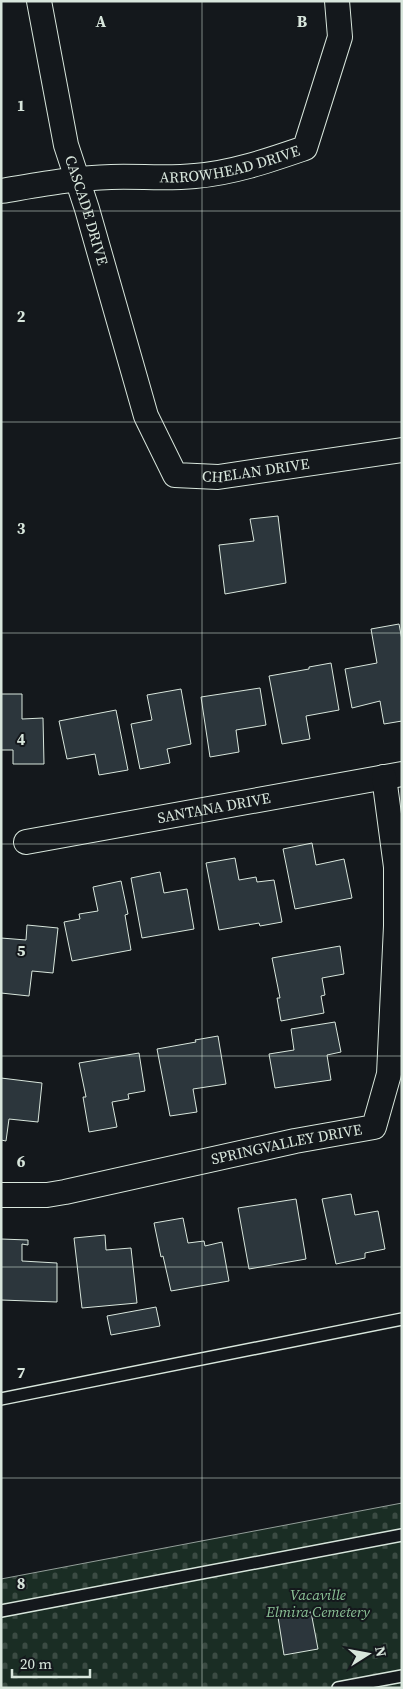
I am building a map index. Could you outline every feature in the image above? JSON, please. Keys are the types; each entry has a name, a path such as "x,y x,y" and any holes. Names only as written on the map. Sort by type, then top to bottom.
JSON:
{"street":[{"name":"CASCADE DRIVE","path":"39,1 66,145 78,179 146,416"},
{"name":"ARROWHEAD DRIVE","path":"1,191 78,179 196,176 254,165 305,148 340,37 337,1"},
{"name":"CHELAN DRIVE","path":"146,416 174,475 218,476 402,450"},
{"name":"SANTANA DRIVE","path":"26,842 393,776"},
{"name":"SPRINGVALLEY DRIVE","path":"1,1195 65,1192 295,1141 374,1127 388,1074 396,926 393,776"}],"lane":[{"path":"1,1399 402,1319"},
{"path":"1,1610 402,1535"},
{"path":"338,1688 402,1676"}],"green space":[{"name":"Vacaville Elmira Cemetery","path":"402,1503 402,1688 1,1688 1,1579"}],"building":[{"path":"278,516 286,583 225,594 219,545 254,541 250,519"},
{"path":"399,624 402,640 402,721 384,724 380,701 352,708 345,669 377,663 371,629"},
{"path":"331,663 339,710 306,716 310,739 282,744 269,676"},
{"path":"260,688 266,725 236,730 239,752 210,757 201,697"},
{"path":"181,689 191,744 167,749 170,763 140,769 131,724 152,720 147,695"},
{"path":"1,694 22,694 22,719 43,718 44,764 13,764 13,750 1,750"},
{"path":"116,710 128,770 99,775 95,754 67,759 59,721"},
{"path":"312,843 316,865 344,859 352,898 295,909 283,849"},
{"path":"235,858 239,880 256,877 257,882 274,880 282,922 260,926 259,923 219,930 206,863"},
{"path":"160,872 164,893 187,889 194,929 142,938 131,878"},
{"path":"121,881 128,914 125,915 131,950 72,961 64,922 80,919 79,914 98,911 93,887"},
{"path":"27,925 58,928 53,973 32,971 29,996 1,993 1,938 26,940"},
{"path":"340,946 344,974 322,978 325,995 321,996 324,1013 281,1021 277,998 280,998 272,958"},
{"path":"335,1022 341,1052 327,1055 331,1080 275,1088 269,1054 294,1050 291,1029"},
{"path":"218,1036 226,1084 193,1089 197,1112 170,1116 157,1049"},
{"path":"139,1053 145,1091 128,1094 129,1099 112,1102 117,1127 89,1132 83,1097 86,1097 79,1063"},
{"path":"1,1078 42,1083 38,1122 9,1119 6,1141 1,1140"},
{"path":"351,1194 355,1215 378,1211 385,1249 365,1253 365,1258 336,1264 322,1199"},
{"path":"296,1199 306,1259 249,1269 238,1208"},
{"path":"183,1218 188,1243 204,1241 205,1246 222,1242 229,1281 171,1291 154,1223"},
{"path":"105,1235 106,1250 131,1248 137,1303 82,1308 74,1238"},
{"path":"1,1239 28,1240 28,1245 22,1244 22,1261 57,1263 57,1302 1,1300"},
{"path":"156,1307 160,1326 111,1335 107,1316"},
{"path":"311,1612 318,1649 284,1655 278,1617"}]}
